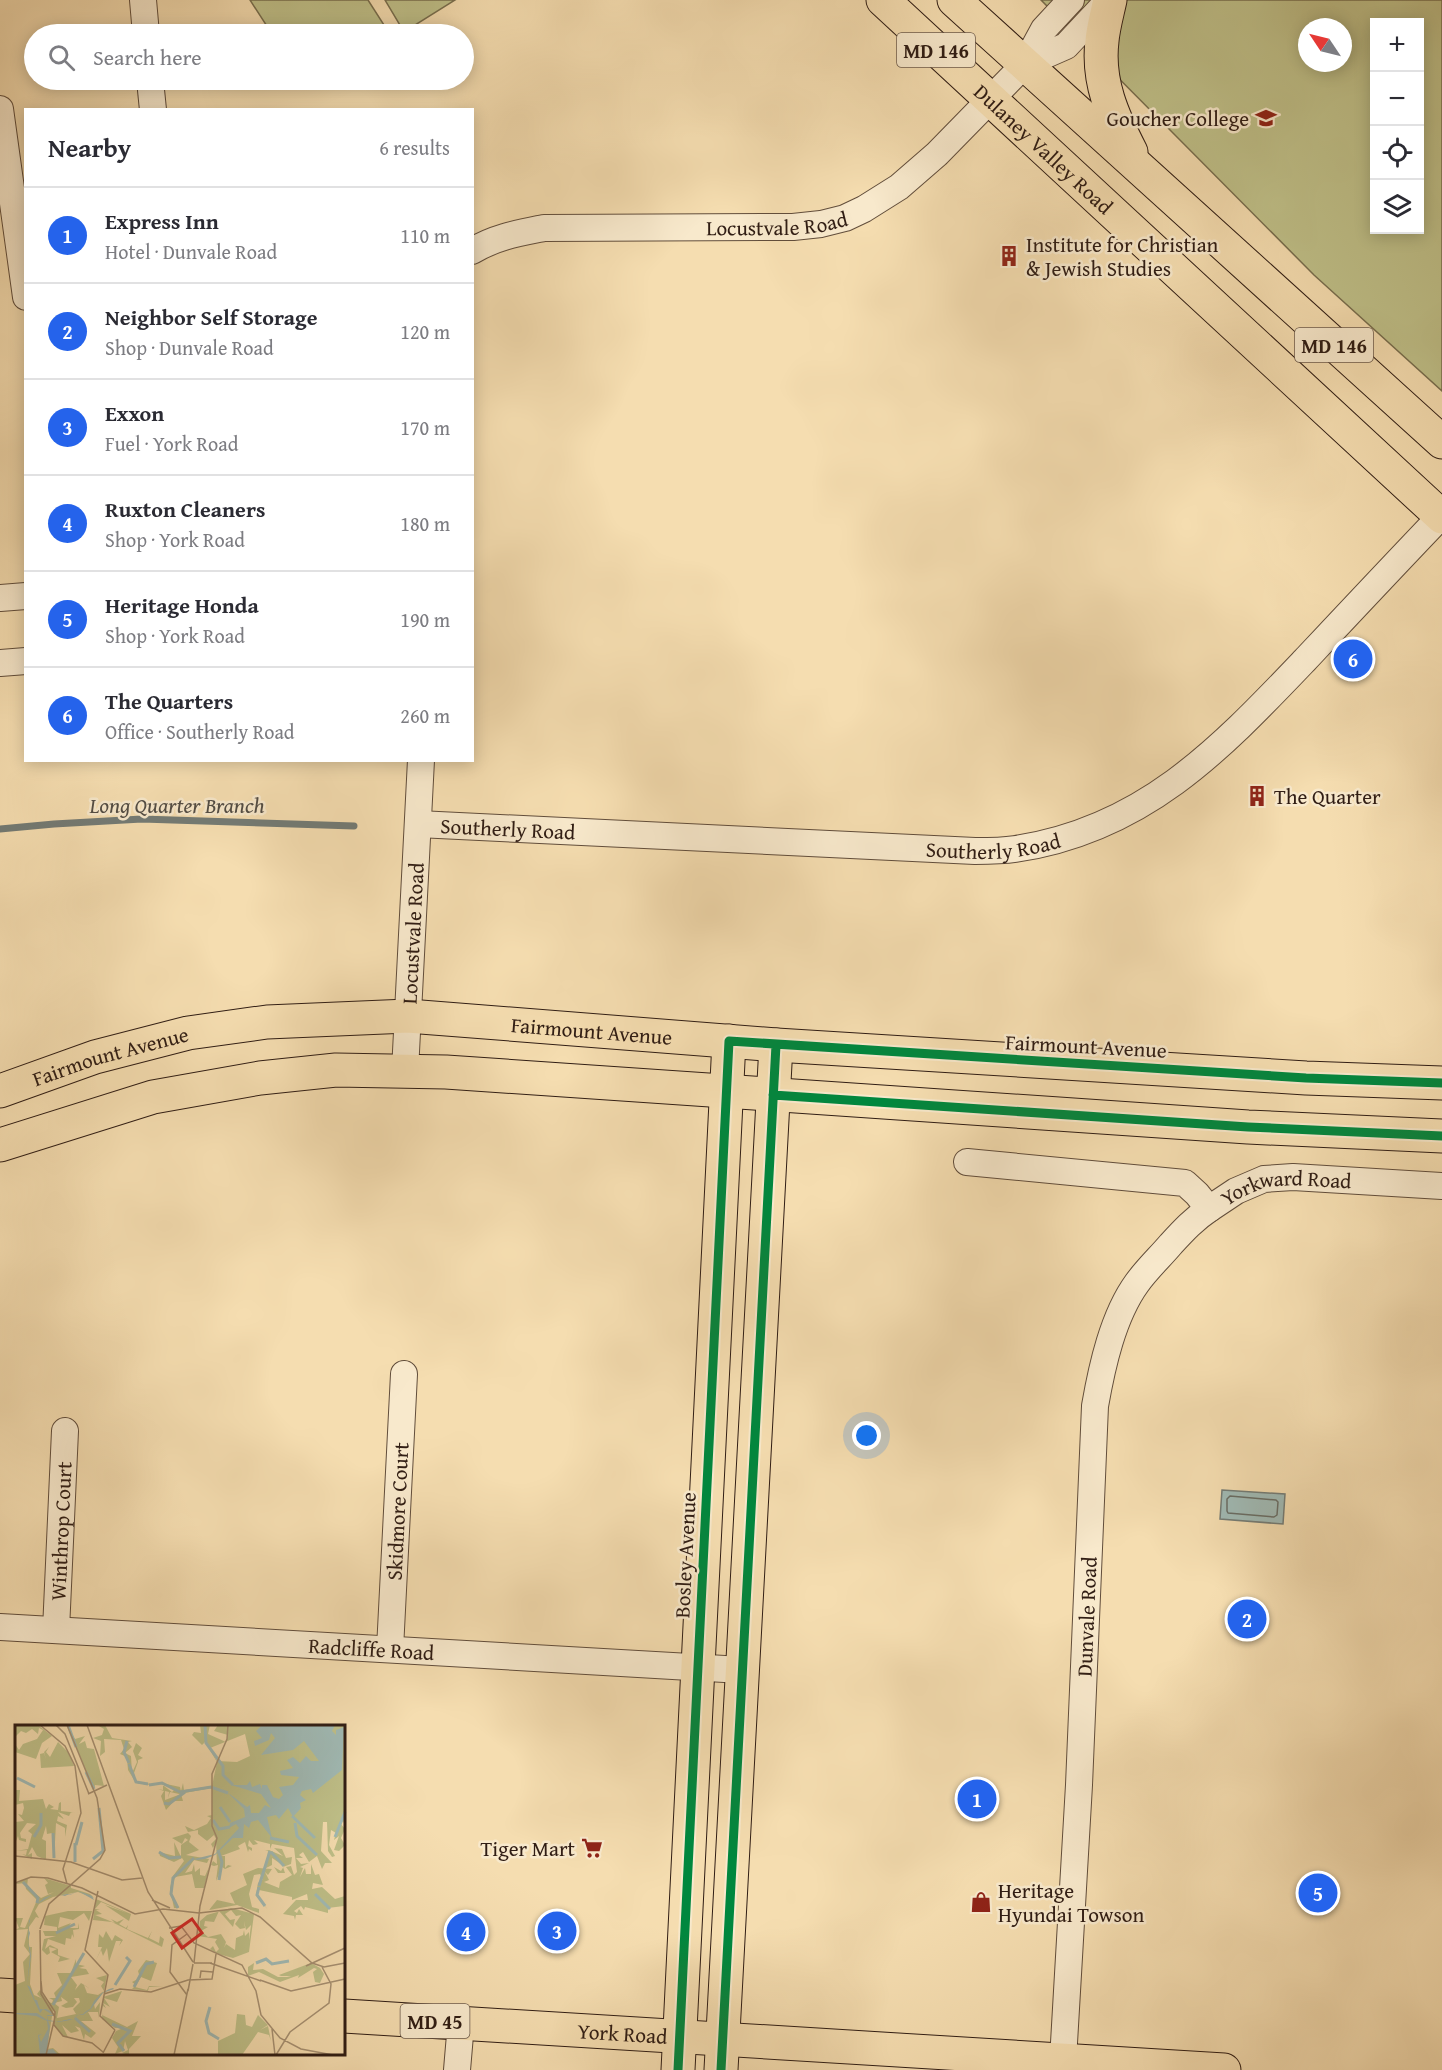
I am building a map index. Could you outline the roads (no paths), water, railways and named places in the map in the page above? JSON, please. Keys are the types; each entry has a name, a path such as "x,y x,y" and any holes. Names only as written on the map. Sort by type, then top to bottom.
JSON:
{"main road":[{"name":"Dulaney Valley Road","path":"883,0 1442,516"},
{"name":"MD 146","path":"954,0 1442,442"},
{"path":"1109,0 1102,42 1103,82 1116,123 1139,167"},
{"name":"Fairmount Avenue","path":"0,1090 95,1057 188,1033 267,1023 408,1016 776,1045 1326,1080 1442,1083"},
{"name":"Bosley Avenue","path":"678,2070 729,1041"},
{"path":"722,2054 776,1045"},
{"path":"0,1144 153,1097 260,1078 336,1070 405,1071 726,1090 1248,1127 1442,1136"},
{"name":"York Road","path":"345,2016 680,2036 722,2054 1063,2060 1224,2070"}],"street":[{"path":"142,0 145,24"},
{"path":"1025,64 1044,29 1071,0"},
{"path":"1025,64 1066,46 1109,0"},
{"name":"Locustvale Road","path":"474,249 504,236 544,228 793,227 821,224 845,218 883,198 915,174 1025,64"},
{"path":"151,90 153,108"},
{"path":"0,109 24,283"},
{"name":"Southerly Road","path":"418,824 975,851 1014,849 1052,842 1127,813 1168,789 1214,752 1260,707 1442,516"},
{"path":"0,598 24,596"},
{"path":"0,663 24,661"},
{"name":"Locustvale Road","path":"405,1071 421,762"},
{"name":"Yorkward Road","path":"967,1162 1185,1183 1209,1209 1236,1191 1264,1179 1293,1177 1442,1186"},
{"name":"Dunvale Road","path":"1063,2060 1079,1785 1095,1406 1101,1370 1123,1309 1136,1284 1196,1218 1209,1209"},
{"name":"Skidmore Court","path":"390,1649 404,1374"},
{"name":"Winthrop Court","path":"56,1630 65,1431"},
{"name":"Radcliffe Road","path":"0,1627 742,1670"},
{"path":"457,2070 461,2023"}],"water":[{"path":"1222,1490 1285,1494 1283,1524 1220,1519"}],"waterway":[{"name":"Long Quarter Branch","path":"0,829 142,819 354,826"}],"place":[{"name":"Goucher College","path":"1266,118"},
{"name":"Institute for Christian & Jewish Studies","path":"1009,256"},
{"name":"The Quarters","path":"1353,659"},
{"name":"The Quarter","path":"1257,796"},
{"name":"Neighbor Self Storage","path":"1247,1619"},
{"name":"Express Inn","path":"977,1799"},
{"name":"Tiger Mart","path":"592,1848"},
{"name":"Heritage Honda","path":"1318,1893"},
{"name":"Heritage Hyundai Towson","path":"981,1902"},
{"name":"Exxon","path":"557,1931"},
{"name":"Ruxton Cleaners","path":"466,1932"}]}
